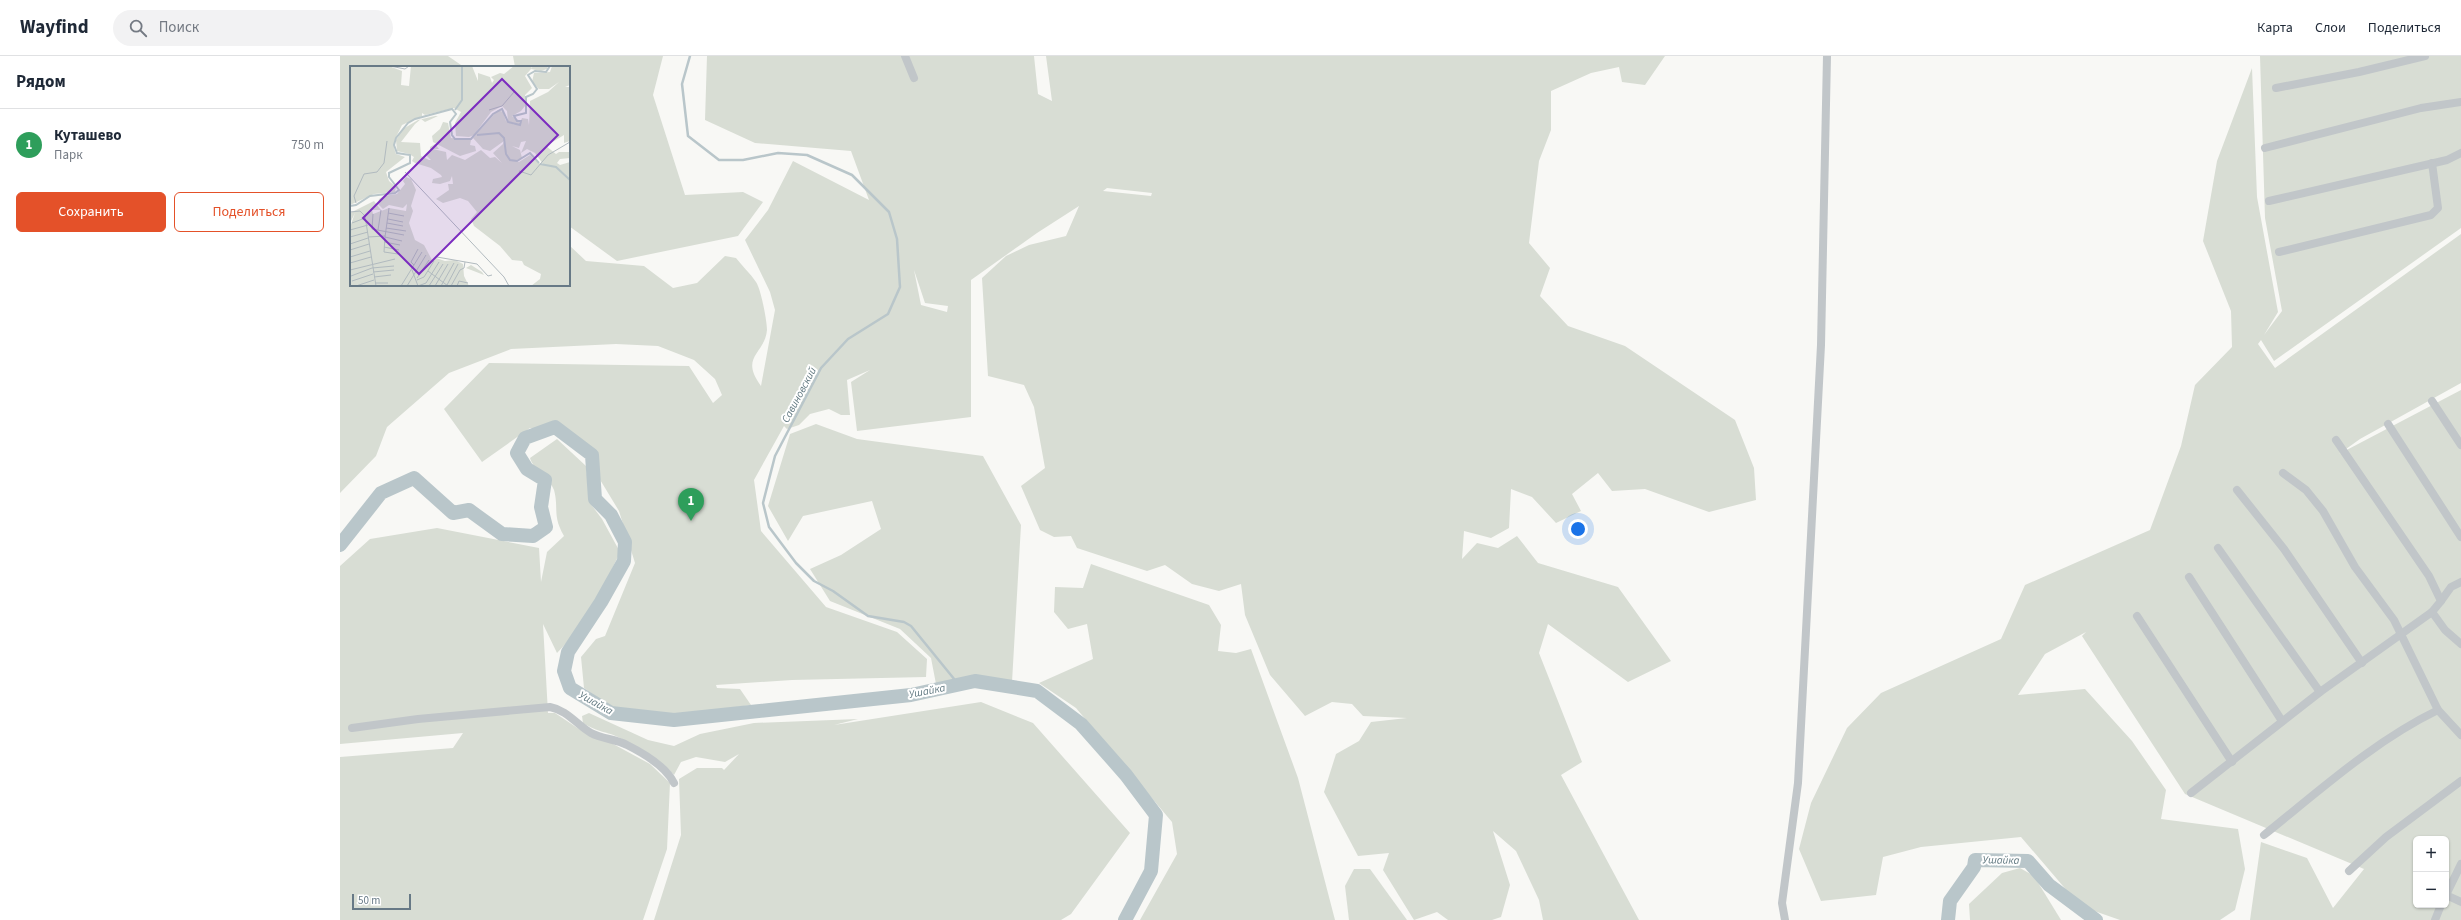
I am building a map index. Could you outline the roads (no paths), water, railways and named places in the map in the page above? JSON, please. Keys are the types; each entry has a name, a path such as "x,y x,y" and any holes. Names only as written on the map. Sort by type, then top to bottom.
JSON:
{"street":[{"path":"906,56 914,78"},
{"path":"1785,920 1782,903 1798,783 1821,345 1827,56"},
{"path":"2276,88 2358,72 2424,56"},
{"path":"2265,148 2421,108 2461,102"},
{"path":"2269,202 2432,163 2461,153"},
{"path":"2279,252 2431,215 2438,208 2432,163"},
{"path":"2432,401 2461,445"},
{"path":"2388,424 2461,537"},
{"path":"2336,440 2429,576 2441,601"},
{"path":"2283,473 2306,490 2323,511 2355,567 2394,620 2438,710 2461,735"},
{"path":"2238,490 2284,549 2362,663"},
{"path":"2218,548 2320,692"},
{"path":"2189,577 2282,721"},
{"path":"2191,793 2320,692 2432,612 2451,587 2461,582"},
{"path":"2432,612 2445,630 2461,644"},
{"path":"2137,616 2232,762"},
{"path":"352,728 418,719 550,707 558,709 592,734 627,745 669,773 674,783"},
{"path":"2264,835 2338,774 2416,721 2438,710"},
{"path":"2349,871 2386,837 2461,781"},
{"path":"2449,889 2461,864"},
{"path":"2449,896 2461,902"},
{"path":"2435,920 2440,908"}],"waterway":[{"name":"Савиновский","path":"690,56 682,84 688,136 719,160 743,160 778,153 807,155 852,175 889,212 897,239 900,287 888,314 848,339 821,368 775,456 763,503 769,527 796,563 814,581 833,591 868,616 904,622 911,626 959,685"},
{"name":"Ушайка","path":"340,545 381,493 414,478 453,513 469,510 502,534 533,536 546,527 541,507 545,480 527,469 517,453 525,438 555,427 592,455 595,499 611,515 625,542 624,561 601,602 568,652 564,671 570,688 611,713 674,720 911,695 975,681 1037,691 1081,724 1126,775 1156,815 1151,871 1125,920"},
{"name":"Ушайка","path":"1948,920 1950,901 1974,867 1975,860 2028,861 2049,885 2096,920"}],"place":[{"name":"Куташево","path":"691,521"}]}
